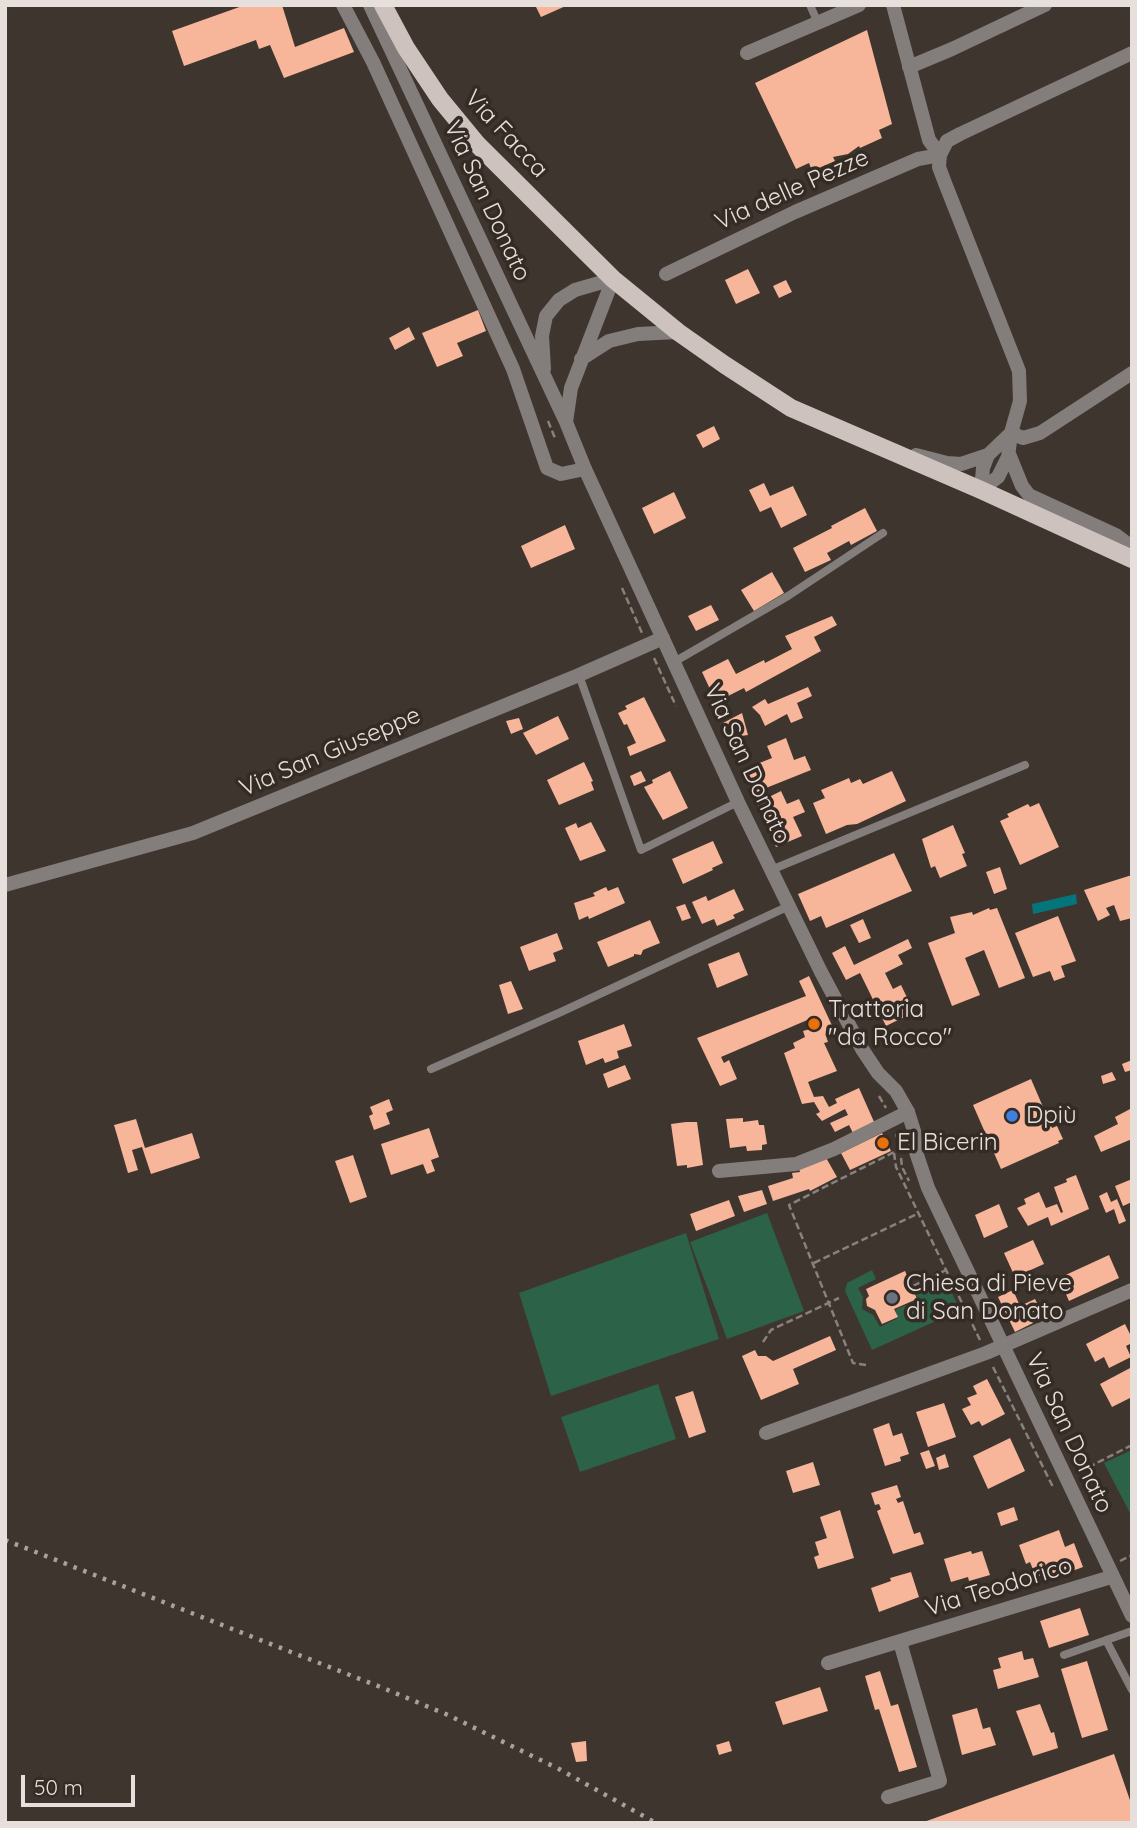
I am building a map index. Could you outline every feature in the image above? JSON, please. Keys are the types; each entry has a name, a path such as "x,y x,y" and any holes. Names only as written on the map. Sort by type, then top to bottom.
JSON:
{"main road":[{"name":"Via Facca","path":"383,5 406,48 440,99 477,144 612,279 678,332 792,408 1132,559"}],"street":[{"path":"343,5 373,62 513,369 548,467 561,474 585,469"},
{"name":"Via San Donato","path":"370,5 566,422 585,469 771,870 862,1049 878,1073 897,1091 908,1112 920,1168 1111,1577 1132,1616"},
{"path":"747,52 859,5"},
{"path":"893,5 929,140 940,155 939,167 944,183 1019,371 1020,401 1011,433 1009,454 998,477 981,490"},
{"path":"909,67 1045,5"},
{"name":"Via delle Pezze","path":"666,274 795,212 918,159 940,155 947,141 960,134 1132,53"},
{"path":"566,422 571,388 612,279"},
{"name":"Via San Donato","path":"544,378 542,336 545,316 559,300 575,290 612,279"},
{"path":"581,359 609,341 638,334 678,332"},
{"path":"1011,433 1023,438 1040,433 1132,373"},
{"path":"828,424 947,464 961,464 988,455"},
{"path":"981,490 983,468 988,455 1011,433"},
{"path":"1009,454 1022,486 1029,495 1116,536 1132,547"},
{"name":"Via San Giuseppe","path":"5,885 193,833 663,638"},
{"path":"719,1171 796,1164 834,1149 908,1112"},
{"path":"766,1433 986,1353 1132,1290"},
{"name":"Via Teodorico","path":"828,1663 1111,1577"},
{"name":"Via Teodorico","path":"888,1797 940,1781 900,1642"}],"lane":[{"path":"810,5 818,23"},
{"path":"674,662 788,596 883,533"},
{"path":"579,675 641,850 738,802"},
{"path":"771,870 1026,765"},
{"path":"431,1069 789,906"},
{"path":"1064,1655 1132,1631"},
{"path":"1106,1640 1132,1690"}],"path":[{"path":"866,1365 853,1363 789,1205 900,1149"},
{"path":"894,1153 896,1167 979,1337 980,1348 986,1353"},
{"path":"814,1263 919,1213"},
{"path":"914,1286 946,1270"},
{"path":"763,1342 771,1330 839,1298"},
{"path":"1078,1473 1132,1445"},
{"path":"1121,1561 1132,1555"}],"green space":[{"path":"767,1213 804,1311 727,1339 690,1242"},
{"path":"686,1233 719,1339 551,1396 519,1293"},
{"path":"872,1270 876,1279 858,1288 863,1297 862,1309 873,1315 880,1327 898,1318 895,1310 918,1300 915,1292 945,1279 960,1310 872,1350 845,1291 847,1283"},
{"path":"658,1384 676,1439 580,1472 561,1417"},
{"path":"1132,1450 1132,1517 1104,1463"}],"water":[{"path":"1076,894 1077,904 1033,914 1032,904"}],"building":[{"path":"245,5 282,5 295,47 344,28 354,52 284,78 270,45 259,49 256,40 184,66 172,31"},
{"path":"535,5 568,5 541,17"},
{"path":"867,30 892,124 879,130 882,138 860,148 859,146 848,154 833,157 835,161 812,171 809,163 796,169 755,83"},
{"path":"748,269 760,293 736,304 725,280"},
{"path":"786,280 792,292 779,298 773,286"},
{"path":"478,310 486,331 457,343 463,356 437,367 422,333"},
{"path":"409,327 415,339 395,350 389,338"},
{"path":"714,426 720,439 703,448 696,435"},
{"path":"764,483 770,496 793,486 807,515 781,528 771,507 760,512 749,490"},
{"path":"674,492 686,518 654,534 642,508"},
{"path":"865,508 877,531 851,545 849,541 827,553 831,560 805,572 793,548"},
{"path":"565,525 575,549 531,568 521,546"},
{"path":"772,572 784,593 754,611 741,590"},
{"path":"711,605 719,620 696,631 688,616"},
{"path":"832,616 837,625 814,637 821,651 746,692 744,688 716,702 702,672 728,659 736,674 764,660 765,663 792,649 785,636"},
{"path":"808,687 812,696 797,703 803,718 791,723 787,714 765,726 752,707 765,699 768,704"},
{"path":"644,697 666,741 630,756 627,747 636,743 618,713 627,709 625,706"},
{"path":"742,713 748,735 741,736 745,748 734,752 723,723"},
{"path":"558,716 569,739 536,755 523,733"},
{"path":"519,718 523,729 511,734 506,721"},
{"path":"786,738 794,760 805,756 811,770 761,790 765,799 781,791 787,804 799,799 805,812 793,817 802,836 776,847 742,770 772,758 767,746"},
{"path":"584,762 594,790 559,805 547,780"},
{"path":"641,771 646,781 634,786 630,776"},
{"path":"670,771 688,808 663,820 644,787"},
{"path":"892,771 906,801 857,824 847,825 826,834 813,803 825,798 821,790 849,778 851,783 860,779 863,784"},
{"path":"1039,803 1059,847 1020,865 1000,821 1009,817 1007,814 1028,804 1030,807"},
{"path":"591,822 606,851 580,861 565,828 576,823 578,828"},
{"path":"953,825 965,853 962,854 967,866 940,878 935,866 931,868 922,839"},
{"path":"713,841 723,863 683,884 672,859"},
{"path":"894,853 912,891 826,928 821,916 810,921 798,894"},
{"path":"1000,867 1007,889 994,894 986,872"},
{"path":"1132,875 1132,918 1120,921 1114,905 1106,908 1110,915 1098,921 1084,890"},
{"path":"606,887 608,891 618,887 625,903 589,919 588,916 579,920 574,903 595,896 593,893"},
{"path":"734,889 744,910 733,915 735,918 717,926 714,919 702,924 692,902 706,896 708,901"},
{"path":"685,904 691,918 682,921 676,907"},
{"path":"989,908 997,908 1025,978 999,988 984,950 965,958 980,995 952,1006 928,943 955,933 950,917 972,912 973,915"},
{"path":"1058,916 1076,961 1061,966 1065,977 1054,981 1050,971 1033,977 1015,933"},
{"path":"863,919 871,938 859,943 850,925"},
{"path":"650,920 660,943 643,950 641,955 634,954 608,967 597,942"},
{"path":"557,933 563,949 553,953 556,961 529,971 520,947"},
{"path":"908,939 912,948 898,955 903,964 885,973 893,989 901,985 914,1012 886,1026 860,973 846,980 832,953 845,946 854,965"},
{"path":"739,952 748,975 717,988 708,964"},
{"path":"809,976 835,1032 826,1036 828,1042 824,1043 837,1071 808,1082 814,1097 823,1096 829,1107 837,1103 835,1099 859,1088 875,1124 854,1135 849,1125 835,1132 830,1123 848,1115 845,1109 822,1121 816,1114 820,1112 814,1102 802,1104 784,1053 795,1048 793,1043 805,1037 803,1031 817,1027 812,1018 721,1057 724,1063 729,1060 737,1079 720,1086 697,1038 806,996 799,981"},
{"path":"511,981 523,1009 508,1014 499,985"},
{"path":"624,1024 632,1046 617,1051 619,1058 605,1063 603,1058 586,1065 578,1041"},
{"path":"1132,1060 1132,1070 1125,1072 1122,1064"},
{"path":"625,1065 631,1079 608,1088 603,1074"},
{"path":"1112,1072 1116,1080 1103,1084 1101,1076"},
{"name":"Dpiù","path":"1031,1079 1052,1128 1057,1126 1063,1139 1001,1169 973,1105"},
{"path":"389,1099 393,1110 386,1113 390,1124 374,1130 369,1116 373,1114 370,1107"},
{"path":"1132,1108 1132,1139 1101,1152 1094,1136 1118,1124 1115,1117"},
{"path":"743,1118 743,1122 758,1120 759,1125 764,1125 767,1144 762,1145 762,1150 747,1151 746,1146 730,1148 726,1119"},
{"path":"136,1119 145,1148 192,1133 200,1158 151,1174 142,1147 132,1150 138,1170 128,1173 114,1125"},
{"path":"697,1122 703,1165 687,1168 687,1165 677,1166 671,1124"},
{"path":"429,1128 439,1157 431,1160 435,1171 427,1174 423,1164 391,1175 381,1144"},
{"path":"882,1133 891,1151 850,1170 841,1153"},
{"path":"353,1155 367,1197 350,1203 335,1161"},
{"path":"825,1156 837,1177 810,1191 809,1189 773,1201 768,1186 793,1178 792,1173 800,1172 799,1169"},
{"path":"1076,1175 1089,1209 1051,1226 1048,1217 1028,1226 1017,1208 1026,1204 1024,1199 1039,1192 1046,1208 1057,1204 1061,1213 1063,1212 1054,1187"},
{"path":"1132,1179 1132,1202 1123,1206 1115,1186"},
{"path":"762,1190 767,1204 744,1212 738,1196"},
{"path":"1107,1192 1111,1202 1117,1199 1126,1221 1119,1224 1114,1209 1106,1213 1099,1196"},
{"path":"729,1200 735,1216 696,1231 690,1214"},
{"path":"999,1204 1008,1227 984,1238 975,1215"},
{"path":"1033,1240 1044,1264 1015,1277 1004,1253"},
{"path":"1109,1255 1119,1278 1069,1301 1059,1278"},
{"name":"Chiesa di Pieve di San Donato","path":"905,1271 917,1299 894,1309 898,1317 882,1324 875,1310 867,1306 866,1299 869,1296 866,1289"},
{"path":"1044,1277 1049,1290 1040,1294 1034,1281"},
{"path":"1013,1290 1020,1306 1035,1299 1040,1309 1029,1314 1033,1323 1015,1332 998,1297"},
{"path":"1125,1324 1132,1338 1132,1343 1126,1346 1131,1357 1109,1368 1104,1357 1095,1362 1086,1344"},
{"path":"830,1336 836,1350 793,1369 799,1384 761,1400 742,1356 755,1350 758,1356 766,1356 773,1361"},
{"path":"1132,1367 1132,1397 1112,1407 1100,1384"},
{"path":"987,1379 1005,1414 982,1426 979,1421 971,1425 962,1409 971,1405 967,1398 977,1394 973,1386"},
{"path":"693,1391 706,1432 689,1438 675,1397"},
{"path":"944,1403 956,1437 928,1447 916,1412"},
{"path":"889,1423 893,1436 902,1433 909,1454 900,1457 901,1461 885,1466 873,1429"},
{"path":"1010,1438 1025,1471 988,1489 973,1456"},
{"path":"929,1450 935,1466 926,1469 920,1453"},
{"path":"945,1454 949,1467 939,1470 936,1458"},
{"path":"813,1462 820,1485 793,1493 786,1471"},
{"path":"897,1485 901,1497 896,1499 898,1503 903,1501 914,1534 920,1532 924,1544 893,1554 877,1511 881,1509 879,1504 875,1505 871,1493"},
{"path":"1014,1507 1018,1520 1001,1526 997,1513"},
{"path":"840,1510 854,1558 818,1569 814,1557 819,1555 815,1542 827,1538 820,1517"},
{"path":"1059,1530 1065,1547 1074,1543 1083,1567 1051,1579 1048,1573 1036,1577 1030,1562 1026,1564 1019,1545"},
{"path":"971,1551 972,1554 982,1551 990,1575 969,1581 968,1577 951,1582 944,1559"},
{"path":"911,1572 919,1597 879,1612 871,1588 891,1581 890,1578"},
{"path":"1080,1608 1089,1635 1049,1648 1040,1621"},
{"path":"1022,1651 1024,1660 1033,1658 1039,1677 998,1689 993,1670 1001,1668 998,1658"},
{"path":"1087,1661 1108,1730 1082,1738 1061,1669"},
{"path":"880,1671 891,1706 898,1704 917,1767 899,1772 879,1709 875,1710 865,1676"},
{"path":"820,1687 828,1711 783,1725 775,1702"},
{"path":"1040,1704 1051,1733 1054,1732 1058,1748 1033,1756 1016,1711"},
{"path":"977,1708 983,1729 990,1727 996,1745 962,1755 952,1715"},
{"path":"586,1741 587,1761 576,1762 571,1743"},
{"path":"729,1741 732,1751 719,1755 716,1745"},
{"path":"1114,1754 1132,1806 1132,1823 921,1823"}],"railway":[{"path":"5,1540 448,1715 559,1769 656,1823"}],"place":[{"name":"Trattoria \"da Rocco\"","path":"814,1024"},
{"name":"Dpiù","path":"1012,1116"},
{"name":"El Bicerin","path":"883,1143"},
{"name":"Chiesa di Pieve di San Donato","path":"892,1298"}]}
